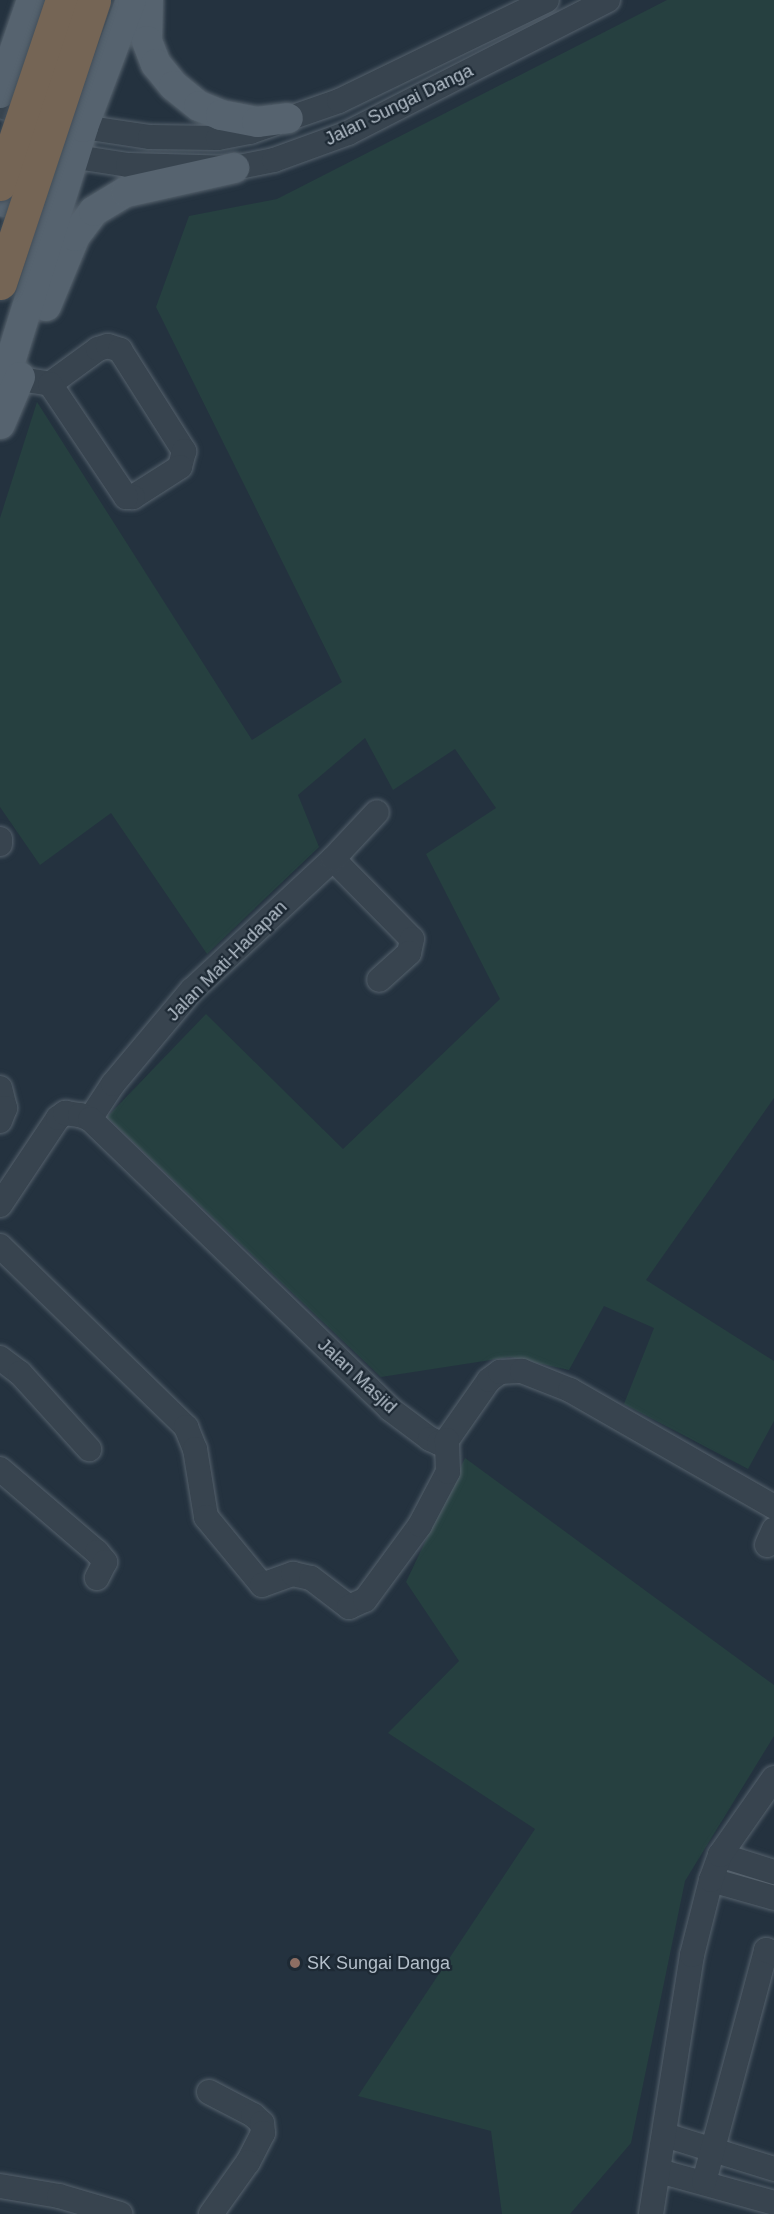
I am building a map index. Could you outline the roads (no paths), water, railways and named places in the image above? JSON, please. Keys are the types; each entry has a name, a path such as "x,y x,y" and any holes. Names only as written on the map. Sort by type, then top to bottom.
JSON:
{"highway":[{"path":"0,184 62,0"},
{"path":"0,283 94,0"}],"main road":[{"path":"0,93 32,0"},
{"path":"0,424 47,241 83,127 131,0"},
{"path":"148,0 147,41 156,64 174,86 199,106 221,115 256,122 288,118"},
{"path":"22,31 35,61 48,77 69,84 89,83 101,74 114,48"},
{"path":"10,387 75,236 94,211 126,192 234,168"},
{"path":"0,201 30,208 42,222 47,241"}],"street":[{"name":"Jalan Sungai Danga","path":"0,106 83,127 150,136 218,138 339,101 547,0"},
{"name":"Jalan Sungai Danga","path":"0,146 128,165 234,168 274,160 348,133 608,0"},
{"path":"10,387 50,384 98,349 108,346 120,350 184,451 185,458 180,467 133,497 126,497 50,384"},
{"name":"Jalan Mati-Hadapan","path":"90,1119 113,1084 192,990 333,859 377,812"},
{"path":"0,839 0,844"},
{"path":"333,859 412,939 409,953 379,980"},
{"path":"0,1088 5,1108 0,1122"},
{"path":"0,1205 58,1118 73,1113 90,1119"},
{"name":"Jalan Masjid","path":"90,1119 390,1409 430,1439 439,1443 447,1440"},
{"path":"0,1246 186,1427 195,1449 206,1517 262,1585 292,1575 311,1578 349,1607 365,1600 420,1525 448,1472 447,1440 489,1380 500,1372 522,1371 570,1390 774,1507"},
{"path":"0,1358 20,1373 89,1449"},
{"path":"0,1469 97,1552 105,1562 97,1578"},
{"path":"651,2214 692,1955 711,1880 720,1855 774,1778"},
{"path":"720,1855 774,1872"},
{"path":"711,1880 774,1898"},
{"path":"704,2182 766,1950 774,1953"},
{"path":"209,2092 253,2115 262,2122 263,2133 248,2162 211,2214"},
{"path":"665,2135 774,2169"},
{"path":"659,2171 774,2203"},
{"path":"0,2186 59,2196 120,2214"}],"place":[{"name":"SK Sungai Danga","path":"295,1963"}]}
